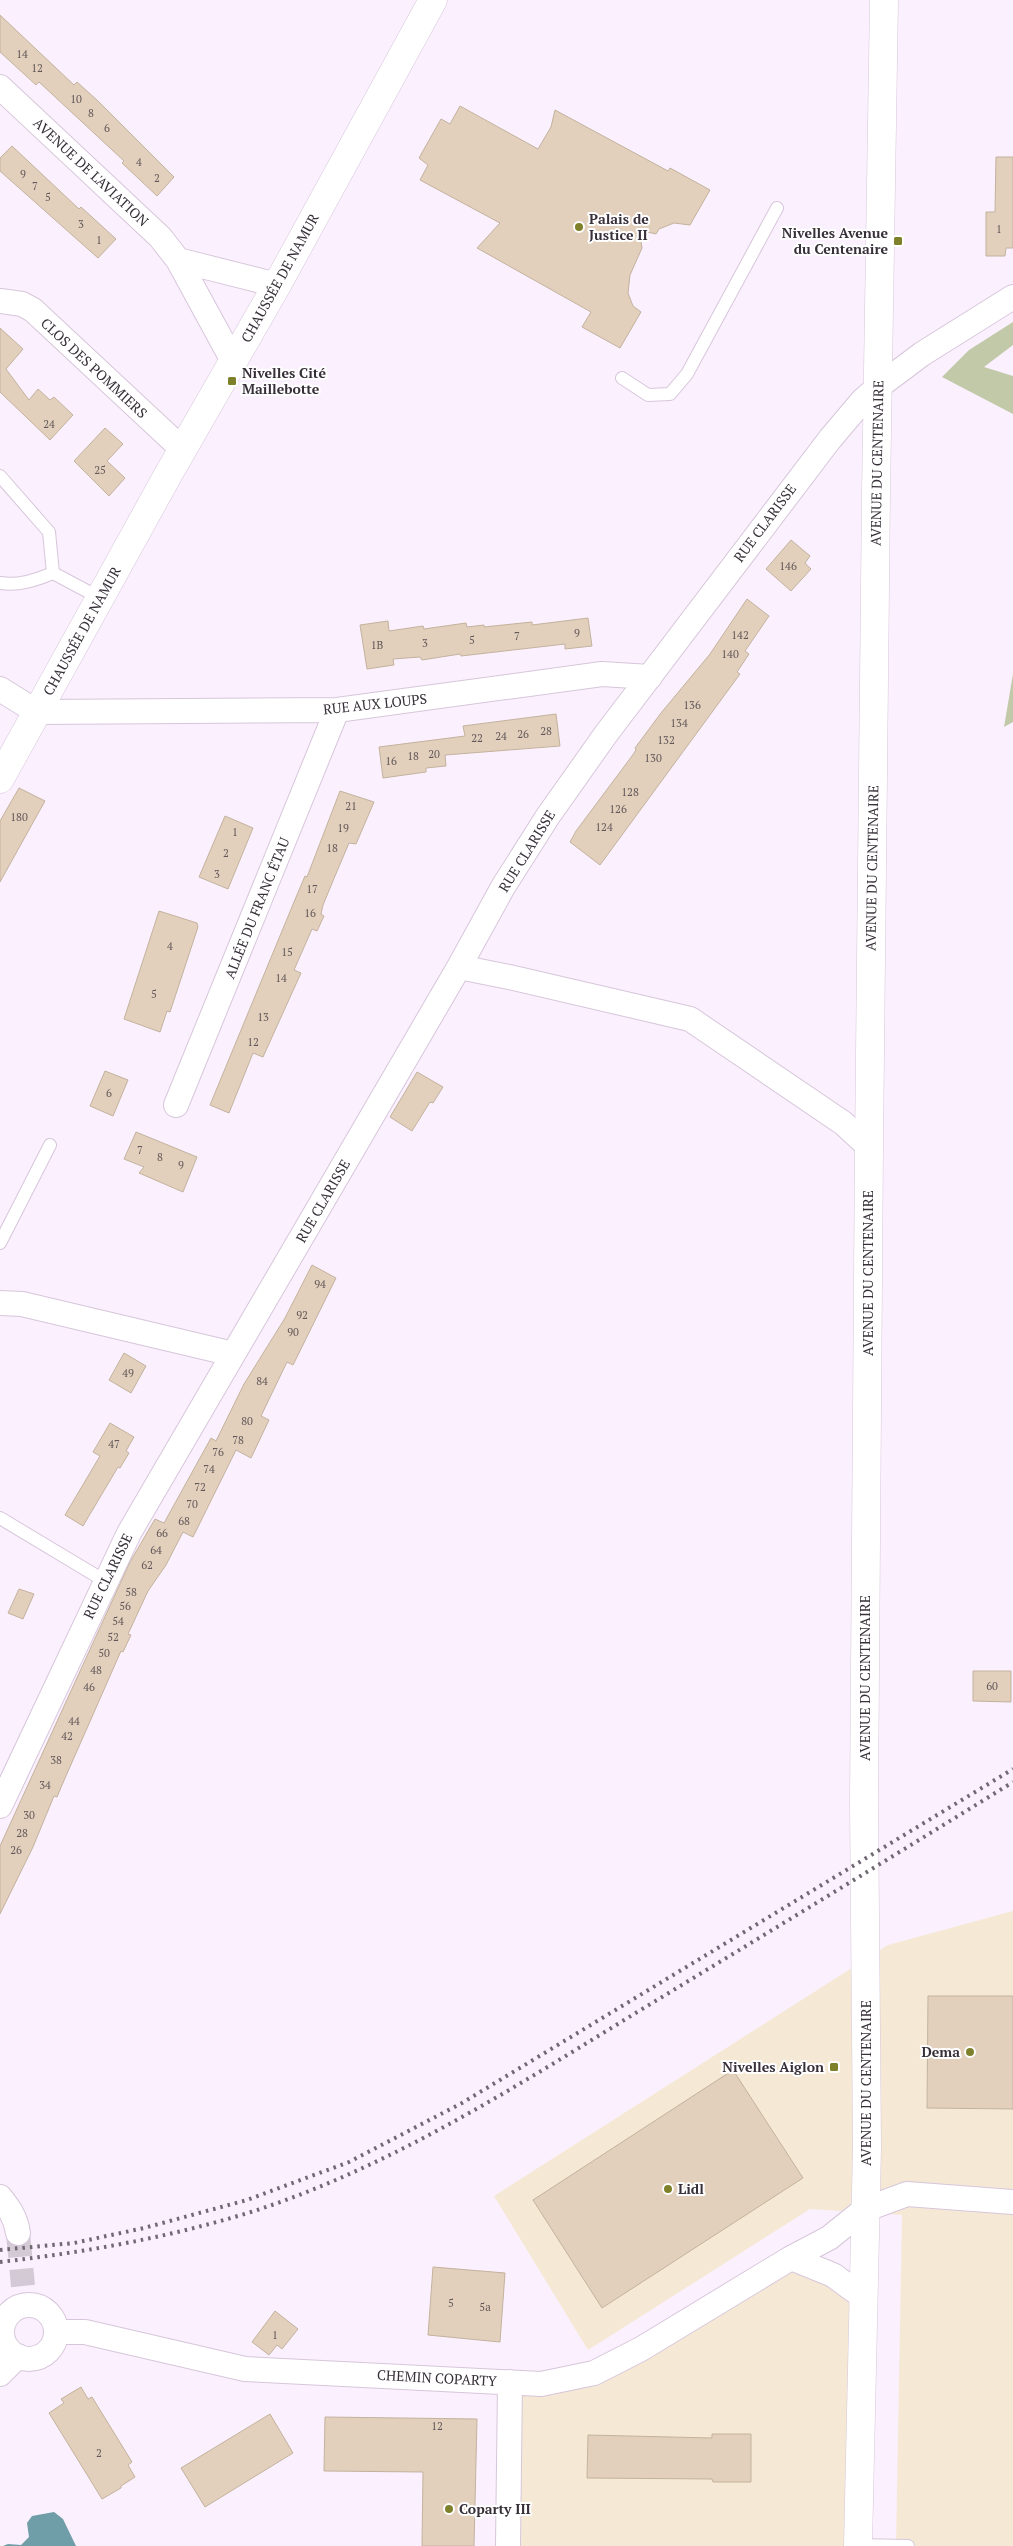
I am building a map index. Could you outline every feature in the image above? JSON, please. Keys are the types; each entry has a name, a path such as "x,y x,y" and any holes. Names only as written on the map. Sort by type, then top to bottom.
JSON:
{"main road":[{"name":"CHAUSSÉE DE NAMUR","path":"0,779 182,450 277,285 433,0"},
{"name":"AVENUE DU CENTENAIRE","path":"858,2545 867,2127 864,1803 869,1147 884,0"}],"street":[{"name":"AVENUE DE L'AVIATION","path":"0,87 160,237 178,260 233,360"},
{"path":"178,260 277,285"},
{"name":"RUE CLARISSE","path":"0,1806 129,1533 459,967 503,887 548,816 606,734 801,474 863,400 922,354 1013,297"},
{"name":"CLOS DES POMMIERS","path":"0,301 22,304 33,310 182,450"},
{"name":"RUE AUX LOUPS","path":"37,712 337,710 602,674 650,677"},
{"path":"0,689 37,712"},
{"name":"ALLÉE DU FRANC ÉTAU","path":"176,1105 337,710"},
{"path":"459,967 690,1020 844,1123 869,1147"},
{"path":"0,1303 22,1304 233,1354"},
{"name":"CHEMIN COPARTY","path":"56,2332 86,2332 245,2369 541,2384 594,2373 640,2349 791,2258 829,2238 864,2210 907,2194 1013,2202"},
{"path":"0,2197 13,2216 18,2233"},
{"path":"791,2258 833,2275 863,2298"},
{"path":"25,2295 50,2315 56,2332 50,2348 36,2358 18,2356 5,2345 1,2327 25,2295"},
{"path":"0,2374 18,2356"},
{"path":"508,2546 510,2382"}],"lane":[{"path":"622,378 648,395 670,394 687,374 777,208"},
{"path":"0,476 49,532 53,574"},
{"path":"0,583 10,584 33,581 53,574 100,598"},
{"path":"0,1243 50,1145"},
{"path":"0,1518 105,1581"},
{"path":"858,2545 908,2546"}],"shaded area":[{"path":"1013,1911 1013,2546 896,2546 902,2215 810,2209 588,2350 494,2196 888,1945"},
{"path":"791,2258 863,2297 847,2546 508,2546 510,2382 594,2373"}],"green space":[{"path":"1013,322 1013,345 984,367 1013,376 1013,414 942,377 969,350"},
{"path":"1013,674 1013,722 1004,727"}],"water":[{"path":"54,2512 63,2519 76,2546 3,2546 8,2544 21,2545 29,2537 27,2523 32,2516"}],"building":[{"path":"0,15 74,85 77,82 98,101 174,177 157,196 122,163 124,161 39,82 36,85 0,52"},
{"name":"Palais de Justice II","path":"460,106 538,149 551,127 555,110 668,171 670,168 710,190 690,225 674,223 659,229 656,234 639,230 642,248 630,275 628,293 633,306 641,312 620,348 582,327 591,312 477,248 500,223 420,180 428,165 419,158 441,119 450,124"},
{"path":"12,146 79,209 81,207 116,239 98,258 0,171 0,158"},
{"path":"996,157 1013,157 1013,248 1006,248 1005,256 986,256 986,212 995,212"},
{"path":"0,328 23,349 6,369 29,400 38,389 50,400 54,397 73,415 50,440 0,392"},
{"path":"105,428 123,444 107,461 125,478 109,496 74,461"},
{"path":"791,540 810,556 805,563 811,569 791,591 766,569"},
{"path":"747,599 769,616 745,651 749,654 737,672 740,674 600,865 570,842 576,831 632,756 636,750 635,748 661,713 710,654"},
{"path":"588,618 592,646 565,649 565,644 461,656 460,654 422,660 420,657 393,659 394,665 367,669 360,625 388,621 389,631 423,626 424,629 466,623 467,627 532,622 532,625"},
{"path":"556,714 560,746 445,755 446,766 426,768 426,772 383,778 379,747 465,736 463,726"},
{"path":"19,788 45,801 0,882 0,821"},
{"path":"340,791 374,802 356,844 349,843 323,905 321,914 324,916 317,931 312,929 294,970 301,973 263,1057 253,1053 229,1113 210,1105 305,876 307,877"},
{"path":"225,816 253,828 228,889 199,877"},
{"path":"159,911 197,923 198,927 170,1012 167,1011 160,1032 124,1019"},
{"path":"105,1071 128,1080 113,1116 90,1106"},
{"path":"417,1072 443,1087 433,1103 430,1102 412,1131 390,1117"},
{"path":"136,1132 197,1157 183,1192 139,1173 144,1167 124,1159"},
{"path":"312,1265 336,1278 293,1365 287,1362 261,1416 269,1420 251,1458 236,1450 193,1537 183,1532 166,1565 148,1591 128,1634 131,1635 123,1652 121,1651 57,1797 54,1796 33,1847 0,1914 0,1846 130,1562 155,1519 164,1523 211,1438 216,1441 244,1384 285,1318"},
{"path":"124,1353 146,1366 131,1393 109,1380"},
{"path":"110,1423 134,1437 126,1451 129,1453 120,1468 118,1467 83,1526 65,1515 100,1456 93,1452"},
{"path":"19,1589 34,1594 23,1619 8,1613"},
{"path":"973,1671 1011,1671 1011,1702 973,1701"},
{"name":"Dema","path":"928,1996 1013,1996 1013,2109 927,2108"},
{"name":"Lidl","path":"733,2070 803,2178 602,2308 533,2200"},
{"path":"433,2267 505,2273 500,2342 428,2335"},
{"path":"275,2311 298,2329 282,2349 277,2345 269,2355 252,2342"},
{"path":"81,2387 88,2399 92,2397 132,2462 128,2465 135,2477 102,2499 49,2413 64,2403 61,2399"},
{"path":"270,2414 293,2453 205,2507 181,2468"},
{"name":"Coparty III","path":"325,2417 477,2419 474,2546 422,2546 423,2472 324,2471"},
{"path":"712,2434 751,2434 751,2482 713,2482 712,2479 587,2478 588,2435 712,2438"}],"tunnel":[{"path":"18,2233 23,2286"}],"railway":[{"path":"0,2250 74,2243 144,2228 247,2200 349,2162 462,2103 1013,1769"},
{"path":"0,2262 95,2249 157,2237 220,2221 302,2194 400,2150 448,2125 542,2070 1013,1782"}],"place":[{"name":"Palais de Justice II","path":"579,227"},
{"name":"Nivelles Avenue du Centenaire","path":"898,241"},
{"name":"Nivelles Cité Maillebotte","path":"232,381"},
{"name":"Dema","path":"970,2052"},
{"name":"Nivelles Aiglon","path":"834,2067"},
{"name":"Lidl","path":"668,2189"},
{"name":"Coparty III","path":"449,2509"}]}
